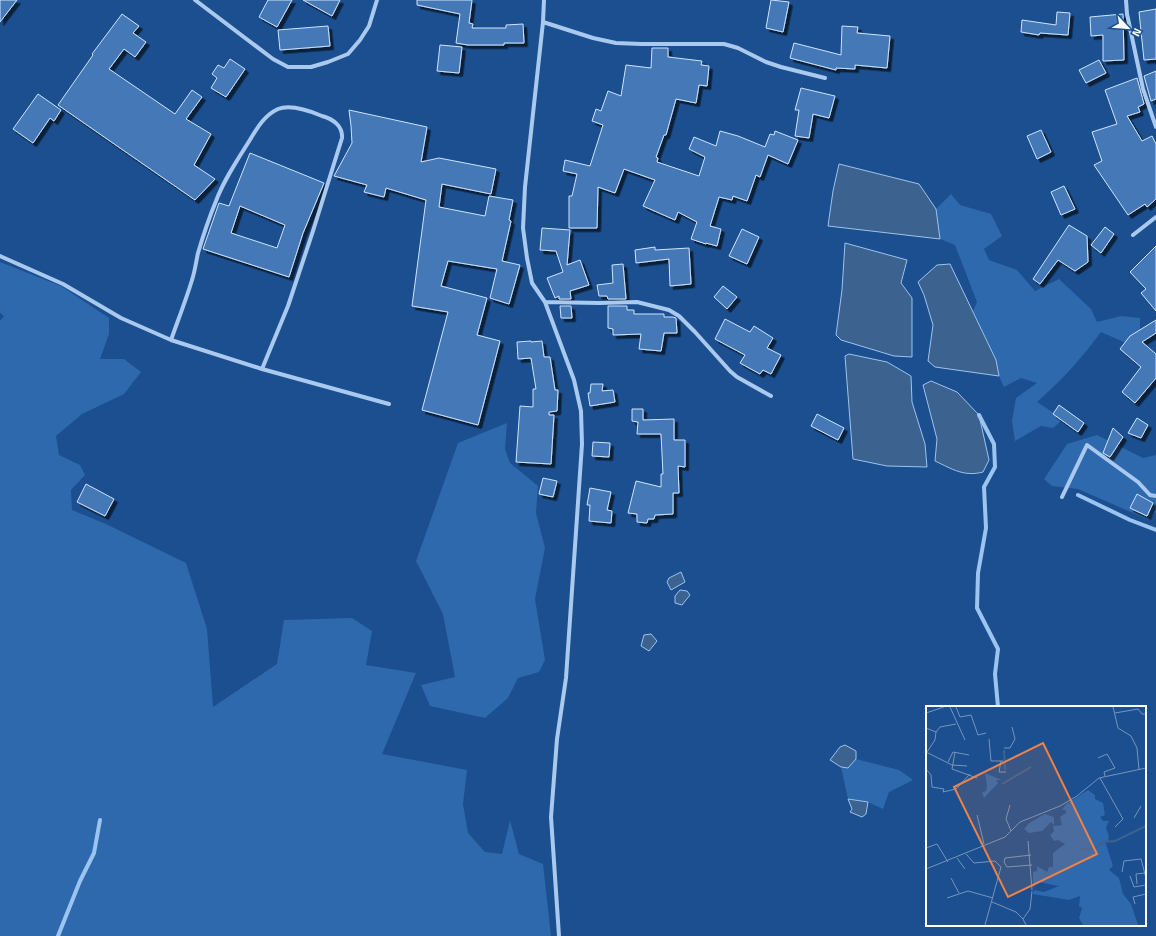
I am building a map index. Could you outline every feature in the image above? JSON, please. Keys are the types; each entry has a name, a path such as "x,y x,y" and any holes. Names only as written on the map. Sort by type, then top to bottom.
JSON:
{"street":[{"path":"195,0 273,59 288,67 311,67 348,54 369,26 377,0"},
{"path":"544,0 543,22 525,187 523,228 532,283 545,302 574,380 581,411 582,437 566,678 557,739 551,817 559,936"},
{"path":"1126,0 1127,14 1143,89 1156,127"},
{"path":"543,22 594,38 616,43 724,44 738,48 774,65 825,78"},
{"path":"171,340 192,280 199,251 216,201 227,176 261,122 271,113 279,109 288,108 301,109 330,118 339,125 342,132 342,138 314,231 288,306 262,369"},
{"path":"1133,235 1156,217"},
{"path":"0,256 63,284 121,318 171,340 262,369 389,404"},
{"path":"545,302 637,302 669,310 679,316 737,377 770,396"},
{"path":"1062,498 1087,445 1138,482 1150,495 1156,496"}],"shaded area":[{"path":"839,164 919,184 936,209 940,239 828,226"},
{"path":"951,194 960,205 991,214 1002,236 984,249 989,260 1017,270 1035,291 1059,279 1091,309 1097,322 1121,316 1140,318 1140,334 1126,343 1101,332 1071,369 1037,402 1063,419 1053,428 1041,426 1015,441 1012,421 1016,398 1037,383 1021,378 1004,387 999,376 996,360 973,311 977,302 955,245 940,239 936,209"},
{"path":"845,243 907,260 901,283 912,298 912,357 894,356 841,340 836,335 842,290"},
{"path":"0,262 61,286 109,318 109,334 100,359 124,359 141,372 124,394 82,414 56,436 59,455 80,465 85,475 71,490 72,510 106,524 186,563 207,629 213,707 277,664 284,620 352,618 372,631 366,665 416,673 382,754 467,770 463,804 468,833 485,852 502,854 510,820 519,854 543,864 551,936 0,936 0,321 4,316 0,313"},
{"path":"950,264 996,360 999,376 935,367 928,361 933,325 924,295 918,282 937,265"},
{"path":"849,354 887,362 911,376 912,402 925,444 927,467 887,466 853,459 845,356"},
{"path":"931,381 957,392 979,415 989,460 983,472 970,474 964,473 935,461 937,439 923,385"},
{"path":"507,423 505,449 510,463 538,486 536,513 545,548 535,599 545,660 539,672 518,678 508,698 485,718 430,706 421,685 455,677 443,614 416,561 458,443"},
{"path":"1097,435 1143,458 1156,455 1156,512 1149,520 1078,489 1052,486 1044,479 1067,444"},
{"path":"681,572 685,582 671,590 667,582 669,578"},
{"path":"680,590 687,591 690,595 682,605 675,603 675,596"},
{"path":"651,634 657,641 649,651 641,646 644,635"},
{"path":"845,745 856,751 856,759 848,768 841,767 830,760 840,747"},
{"path":"856,759 899,770 913,780 889,792 883,809 868,802 848,799 841,767 848,768"},
{"path":"848,799 868,802 866,814 862,817 850,812 852,809"}],"building":[{"path":"0,0 17,0 0,22"},
{"path":"268,0 292,0 277,27 259,17"},
{"path":"303,0 340,0 332,16"},
{"path":"417,0 472,0 469,23 473,24 472,28 506,28 506,25 523,24 524,43 504,43 504,45 468,45 456,43 460,14 417,5"},
{"path":"771,0 789,2 783,32 766,28"},
{"path":"1156,9 1156,59 1144,60 1139,12"},
{"path":"1057,12 1070,13 1068,35 1040,33 1039,35 1021,32 1022,20 1056,25"},
{"path":"122,14 139,26 133,33 146,42 135,57 124,49 109,69 175,114 192,90 202,97 186,119 211,134 194,165 215,179 195,200 58,105 93,55 92,54"},
{"path":"1123,14 1124,60 1103,61 1103,35 1091,36 1090,17"},
{"path":"328,26 330,46 280,50 278,30"},
{"path":"842,26 858,27 857,33 890,36 887,68 855,65 855,69 836,68 836,70 790,58 794,43 841,55"},
{"path":"440,45 462,47 459,73 437,71"},
{"path":"652,48 668,48 668,57 702,61 701,65 709,66 707,86 699,85 696,103 676,99 666,135 664,135 656,157 658,158 657,162 699,176 705,157 689,149 694,137 716,146 720,131 738,136 765,147 770,134 774,135 775,131 798,140 788,164 768,155 760,177 756,175 747,201 733,196 732,200 719,197 710,226 721,229 717,246 691,239 697,222 678,212 675,220 643,206 655,180 624,169 615,193 598,187 597,228 569,228 569,196 572,196 577,174 563,171 565,160 590,166 603,125 592,121 596,109 601,111 608,91 621,96 626,65 651,68"},
{"path":"230,59 245,69 226,97 211,88 217,78 212,74 218,65 224,68"},
{"path":"1099,60 1106,73 1086,83 1079,70"},
{"path":"1156,71 1156,99 1151,101 1144,76"},
{"path":"1137,78 1144,104 1138,107 1140,112 1127,116 1142,141 1152,136 1156,144 1156,199 1147,207 1145,204 1128,215 1094,165 1102,161 1092,132 1117,124 1105,90"},
{"path":"801,88 835,96 829,118 813,114 809,138 795,136 799,110 795,110"},
{"path":"38,94 61,110 54,121 50,118 33,143 13,129"},
{"path":"349,110 427,127 421,162 439,158 496,169 491,194 442,184 439,207 485,216 489,196 513,200 509,220 511,221 502,261 520,265 509,304 490,298 497,269 448,261 441,286 487,298 477,335 500,341 478,425 422,410 448,312 412,306 426,200 386,188 384,197 364,192 367,185 334,176 352,143"},
{"path":"1041,130 1051,152 1037,159 1027,136"},
{"path":"250,153 324,183 303,233 289,277 203,249 219,203 229,206","holes":["240,206 285,225 277,248 231,233"]},
{"path":"1064,186 1075,209 1061,215 1051,192"},
{"path":"1069,225 1087,236 1088,262 1075,271 1058,260 1040,284 1033,279"},
{"path":"1105,227 1114,234 1101,253 1091,245"},
{"path":"542,228 570,230 567,265 580,260 589,285 570,291 571,299 559,299 559,296 555,298 547,278 563,272 556,251 540,250"},
{"path":"742,229 759,237 747,264 729,256"},
{"path":"1156,246 1156,311 1141,293 1146,289 1130,272"},
{"path":"655,247 655,250 689,248 691,284 670,286 669,259 636,263 635,250"},
{"path":"623,264 626,299 608,299 607,296 599,296 597,285 613,283 612,265"},
{"path":"723,286 737,297 727,309 714,297"},
{"path":"560,306 571,306 572,318 561,318"},
{"path":"608,306 627,306 627,310 634,310 634,314 664,314 664,317 676,318 677,333 664,333 661,351 639,349 641,334 613,335 613,329 608,328"},
{"path":"725,319 750,332 754,326 773,338 767,348 781,355 771,374 763,370 760,374 740,363 745,355 715,339"},
{"path":"1156,320 1156,333 1142,342 1156,354 1156,378 1135,403 1122,392 1141,367 1120,349 1130,336"},
{"path":"542,341 544,357 550,357 555,390 558,390 557,411 549,412 549,415 554,415 551,464 516,462 520,406 533,407 533,389 536,389 531,358 518,359 517,342"},
{"path":"591,384 603,384 602,391 613,390 615,402 590,406 588,393 590,393"},
{"path":"1059,405 1084,423 1078,432 1053,414"},
{"path":"632,409 643,409 643,420 674,419 674,440 685,440 685,467 678,466 679,493 673,493 673,514 655,515 654,519 648,519 647,523 637,522 637,514 628,513 636,481 661,487 661,474 663,474 661,434 637,434 638,422 632,421"},
{"path":"817,414 844,428 838,440 811,426"},
{"path":"1137,418 1148,425 1141,438 1128,433"},
{"path":"1113,428 1123,437 1110,457 1103,453"},
{"path":"593,442 610,443 609,457 592,456"},
{"path":"543,478 557,481 553,497 539,494"},
{"path":"86,484 114,499 105,516 77,502"},
{"path":"590,488 611,492 607,510 612,511 611,523 589,521 590,505 587,505"},
{"path":"1137,494 1153,503 1147,516 1130,508"}],"waterway":[{"path":"979,415 994,444 995,467 984,487 986,528 978,573 977,608 998,649 995,674 998,706"},
{"path":"1078,495 1130,520 1156,530"},
{"path":"58,936 80,881 94,853 100,820"}]}
